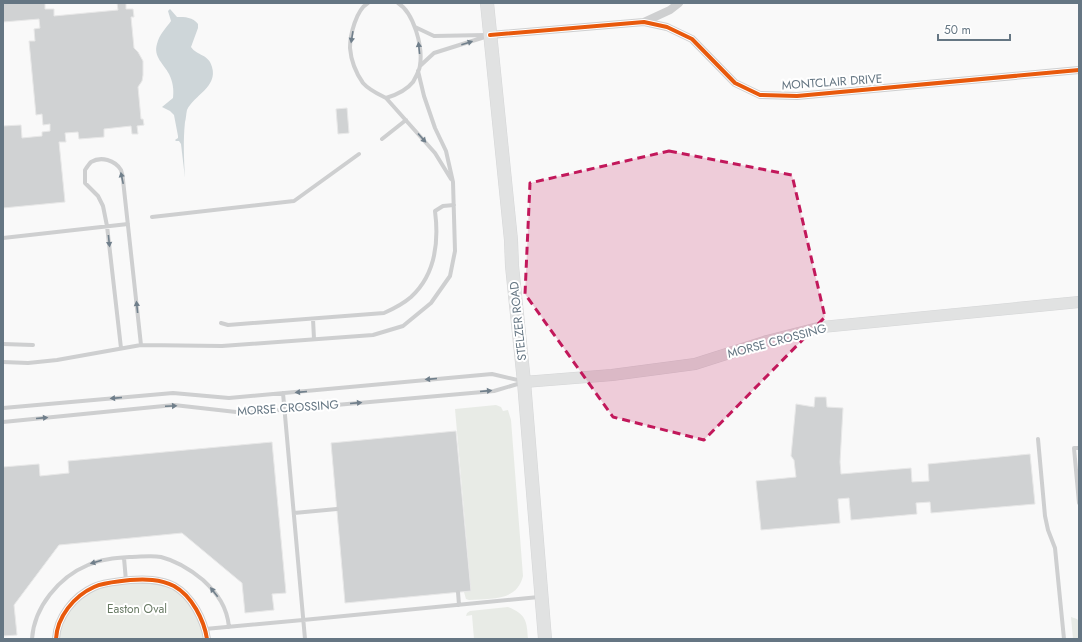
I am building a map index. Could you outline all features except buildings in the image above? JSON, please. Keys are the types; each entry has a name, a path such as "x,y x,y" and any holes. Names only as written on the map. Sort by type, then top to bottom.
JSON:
{"main road":[{"name":"STELZER ROAD","path":"488,3 524,382 546,639"},
{"name":"MORSE CROSSING","path":"524,382 612,374 695,364 767,341 822,327 1079,302"}],"street":[{"path":"644,22 670,10 679,3"},
{"name":"MONTCLAIR DRIVE","path":"490,35 644,22 667,27 692,39 735,83 760,95 797,96 1079,70"},
{"path":"56,639 56,634 61,619 69,606 81,595 94,587 109,582 145,579 160,581 175,586 186,596 197,609 208,639"}],"lane":[{"path":"368,3 358,14 354,24 350,48 353,62 364,83 372,91 386,98 406,120 435,153 453,182"},
{"path":"386,98 403,91 412,82 420,66 420,46 415,27 402,4 398,3"},
{"path":"415,27 434,36 490,35"},
{"path":"420,66 434,53 490,35"},
{"path":"3,362 28,363 57,360 121,348 141,346 222,346 373,335 402,326 431,303 450,276 455,251 453,182 446,151 435,128 424,96 418,71"},
{"path":"382,139 406,120"},
{"path":"152,217 294,201 359,154"},
{"path":"121,348 107,226 103,206 98,196 85,183 85,170 90,163 98,159 107,160 114,163 121,170 141,346"},
{"path":"221,323 228,325 384,313 395,308 410,298 422,286 430,271 435,254 435,211 443,206 454,205"},
{"path":"3,238 128,224"},
{"path":"313,319 314,339"},
{"path":"3,344 33,345"},
{"name":"MORSE CROSSING","path":"3,408 173,393 229,398 492,374 524,382"},
{"name":"MORSE CROSSING","path":"3,422 174,405 245,413 285,410 494,391 524,382"},
{"path":"283,393 305,639"},
{"path":"1038,439 1048,530 1055,548 1064,639"},
{"path":"1079,448 1074,448 1079,503"},
{"path":"294,513 337,509"},
{"path":"32,639 32,630 45,601 56,587 69,575 88,565 102,560 145,556 160,557 177,563 194,572 211,587 223,603 228,618 229,627"},
{"path":"124,558 126,581"},
{"path":"458,592 460,605"},
{"path":"205,629 542,596"}],"highlighted area":[{"path":"669,151 792,175 825,317 704,440 613,417 525,294 530,183"}],"green space":[{"path":"496,405 501,407 503,411 508,410 511,420 523,576 520,584 509,594 502,597 469,600 466,599 464,592 471,591 455,409"},
{"name":"Easton Oval","path":"159,581 186,596 207,639 56,639 61,619 94,587"},
{"path":"508,607 522,615 527,627 528,639 474,639 472,615 466,616 467,613 470,611"},
{"path":"1071,617 1077,619 1079,622 1079,639 1073,639"}],"shaded area":[{"path":"170,9 177,17 186,17 198,24 191,47 196,52 206,57 212,67 213,74 209,85 187,110 184,136 185,178 181,144 179,141 175,140 178,136 174,115 162,107 173,98 172,83 169,74 156,53 159,38 171,21 168,11"}],"cycle path":[{"path":"490,35 644,22 667,27 692,39 735,83 760,95 797,96 1079,70"},
{"path":"56,639 57,631 63,615 73,602 80,596 98,585 130,580 152,580 163,582 180,590 192,602 196,609 203,624 207,639"}]}
